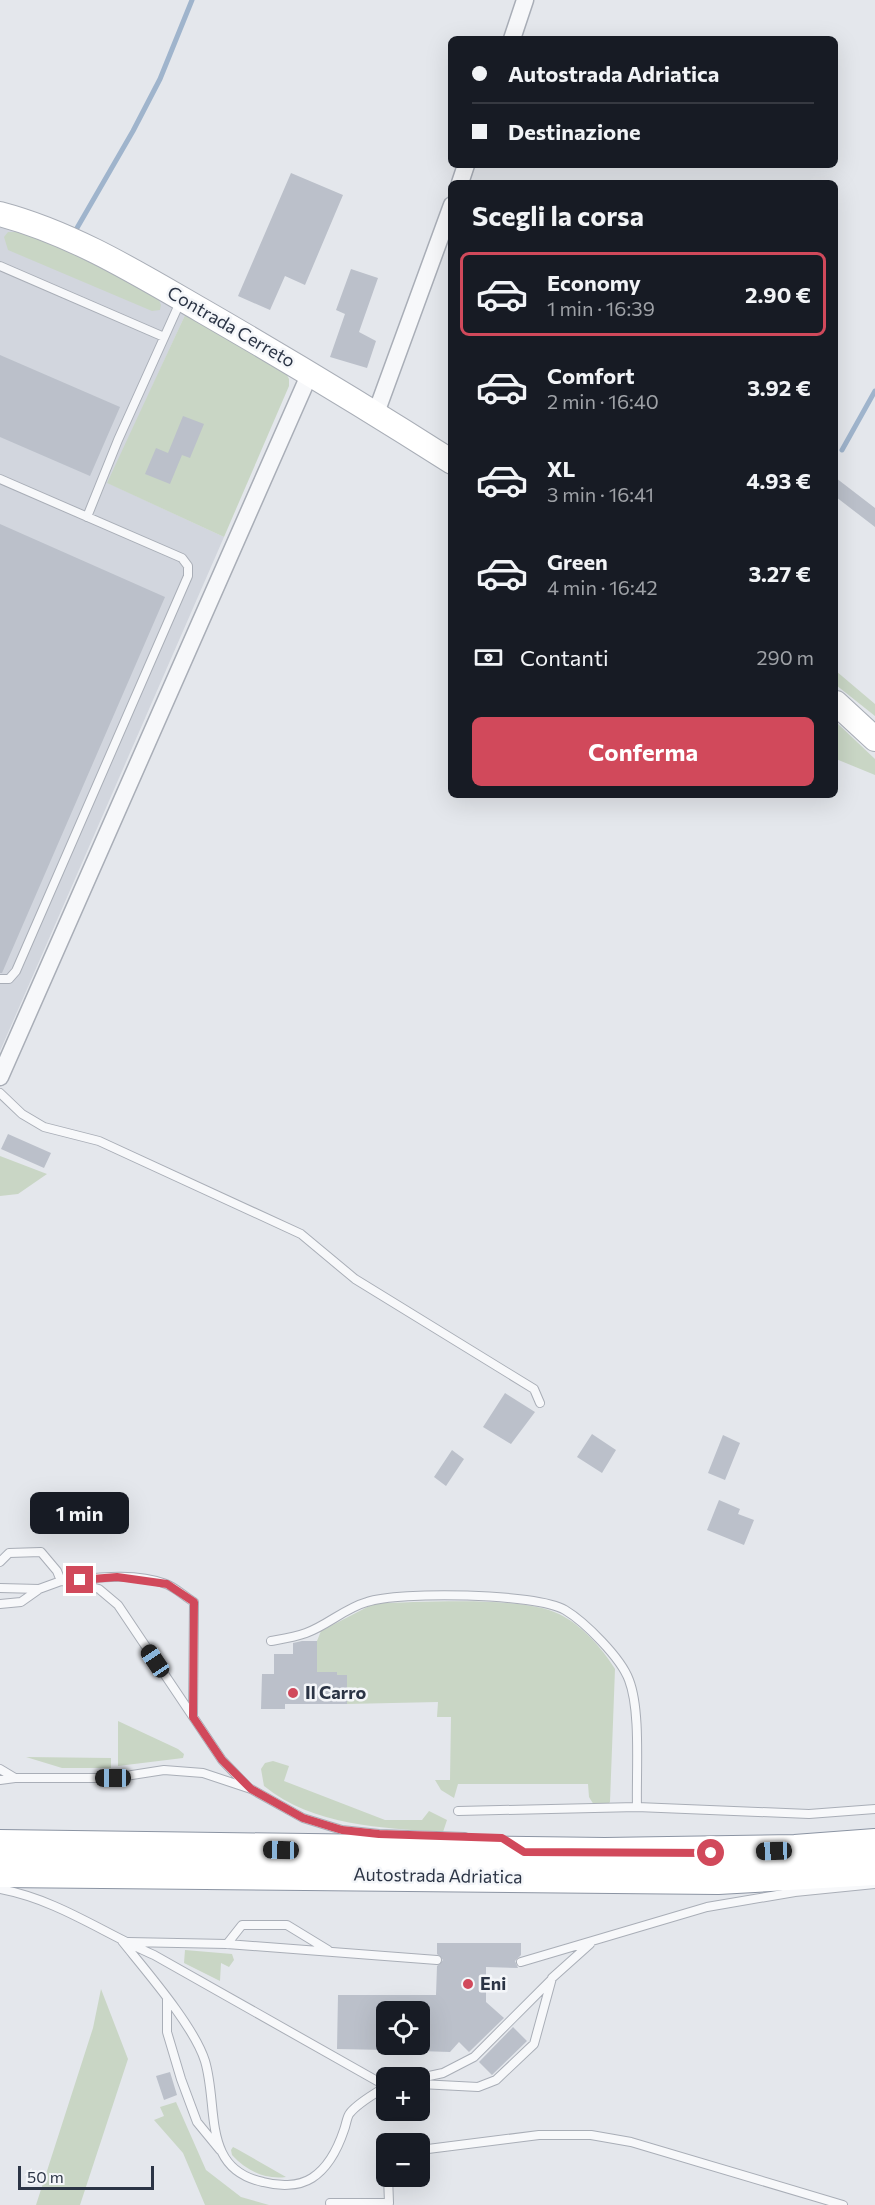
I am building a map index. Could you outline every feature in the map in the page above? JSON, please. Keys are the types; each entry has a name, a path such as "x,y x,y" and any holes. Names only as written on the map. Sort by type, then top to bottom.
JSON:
{"highway":[{"name":"Autostrada Adriatica","path":"0,1846 517,1848 732,1853 875,1845"},
{"name":"Autostrada Adriatica","path":"0,1871 718,1878 875,1869"}],"main road":[{"name":"Contrada Cerreto","path":"2,218 62,236 116,262 310,373 448,459"},
{"path":"838,705 875,739"}],"street":[{"path":"513,36 525,0"},
{"path":"376,413 448,216"},
{"path":"0,1077 310,373"}],"lane":[{"path":"0,266 164,337"},
{"path":"87,517 118,440 182,299"},
{"path":"0,479 182,558 188,566 188,576 16,971 9,979 0,980"},
{"path":"0,1093 22,1114 44,1127 99,1141 301,1234 355,1279 534,1389 540,1403"},
{"path":"0,1562 9,1553 41,1552 57,1571 61,1581"},
{"path":"0,1604 21,1602 39,1589 61,1581 117,1577 167,1584 194,1602 193,1717"},
{"path":"61,1581 99,1589 118,1605 222,1760 251,1789"},
{"path":"0,1588 39,1589"},
{"path":"271,1641 306,1633 347,1610 367,1602 390,1597 500,1598 564,1610 615,1657 629,1679 635,1701 637,1807"},
{"path":"0,1769 15,1778"},
{"path":"0,1780 113,1778 164,1770 203,1773 251,1789 303,1818 342,1830 379,1834 480,1837"},
{"path":"0,1775 15,1778"},
{"path":"458,1811 637,1807 809,1814 875,1809"},
{"path":"521,1962 718,1905 795,1892 875,1884"},
{"path":"0,1889 33,1896 61,1906 122,1941 154,1955 376,2080"},
{"path":"227,1944 242,1925 286,1925 331,1952"},
{"path":"122,1941 227,1944 437,1960"},
{"path":"122,1941 167,1999 205,2062 221,2152"},
{"path":"430,2076 443,2073 474,2057 552,1978 592,1942"},
{"path":"430,2085 478,2087 496,2080 534,2044 552,1978"},
{"path":"167,1999 167,2032 197,2122 233,2169 247,2179 274,2185 300,2183 312,2178 333,2156 349,2113 376,2094"},
{"path":"430,2149 539,2135 591,2135 631,2142 843,2205"},
{"path":"330,2203 389,2202 388,2187"}],"shaded area":[{"path":"0,224 89,255 186,313 108,483 224,537 0,1051"}],"green space":[{"path":"8,232 17,232 54,244 109,268 159,300 160,310 152,311 8,250 4,237"},
{"path":"186,313 284,369 289,379 289,386 224,537 107,483"},
{"path":"838,673 875,704 875,716 838,687"},
{"path":"838,724 875,759 875,775 838,760"},
{"path":"0,1156 47,1174 18,1194 0,1196"},
{"path":"470,1601 521,1604 559,1614 583,1631 598,1645 615,1669 610,1802 607,1805 594,1805 589,1797 588,1784 458,1784 454,1798 441,1790 435,1780 450,1780 451,1717 437,1717 438,1702 347,1704 347,1675 337,1675 336,1672 317,1672 317,1641 321,1631 375,1603"},
{"path":"118,1721 178,1749 184,1754 183,1758 118,1766"},
{"path":"26,1757 111,1758 111,1768 62,1768"},
{"path":"273,1761 289,1766 284,1781 385,1820 422,1820 429,1811 447,1820 443,1832 372,1826 304,1810 264,1786 261,1769 265,1763"},
{"path":"185,1950 232,1954 234,1960 229,1967 221,1963 220,1981 184,1963"},
{"path":"101,1989 128,2059 80,2205 36,2205 93,2028"},
{"path":"176,2102 206,2170 241,2197 269,2205 205,2205 183,2153 154,2120 164,2116 160,2107"},
{"path":"233,2147 286,2177 270,2177 256,2173 232,2155"}],"building":[{"path":"291,173 343,195 305,285 285,276 270,310 238,296"},
{"path":"351,269 378,278 359,332 376,341 367,368 330,357 345,314 336,310"},
{"path":"0,355 120,407 90,476 0,437"},
{"path":"183,416 204,424 190,458 182,455 170,484 145,474 156,448 168,453"},
{"path":"838,480 875,508 875,527 838,499"},
{"path":"0,524 165,597 2,973 0,973"},
{"path":"8,1134 51,1153 44,1168 1,1149"},
{"path":"505,1393 535,1412 511,1444 483,1427"},
{"path":"592,1434 616,1450 602,1473 577,1457"},
{"path":"723,1435 740,1443 725,1480 708,1473"},
{"path":"452,1450 464,1459 446,1486 434,1477"},
{"path":"719,1500 740,1509 738,1514 754,1520 744,1545 707,1530"},
{"path":"317,1641 317,1672 337,1672 337,1675 347,1675 347,1704 285,1704 285,1709 261,1709 262,1674 274,1674 274,1654 293,1654 293,1643"},
{"path":"437,1943 521,1943 521,1955 515,1961 518,1968 486,1967 486,2002 504,2018 469,2052 459,2042 450,2052 430,2051 430,2001 376,2001 376,2050 337,2049 338,1995 436,1995 437,1966 443,1960 437,1954"},
{"path":"513,2027 527,2041 492,2075 479,2062"},
{"path":"170,2072 177,2095 164,2100 156,2076"}],"waterway":[{"path":"77,228 160,79 192,0"},
{"path":"842,450 875,391"}],"place":[{"name":"Il Carro","path":"293,1693"},
{"name":"Eni","path":"468,1984"}],"route":[{"path":"80,1580 117,1577 167,1584 194,1602 193,1717 222,1760 251,1789 303,1818 321,1825 363,1833 502,1838 524,1852 711,1853"}]}
